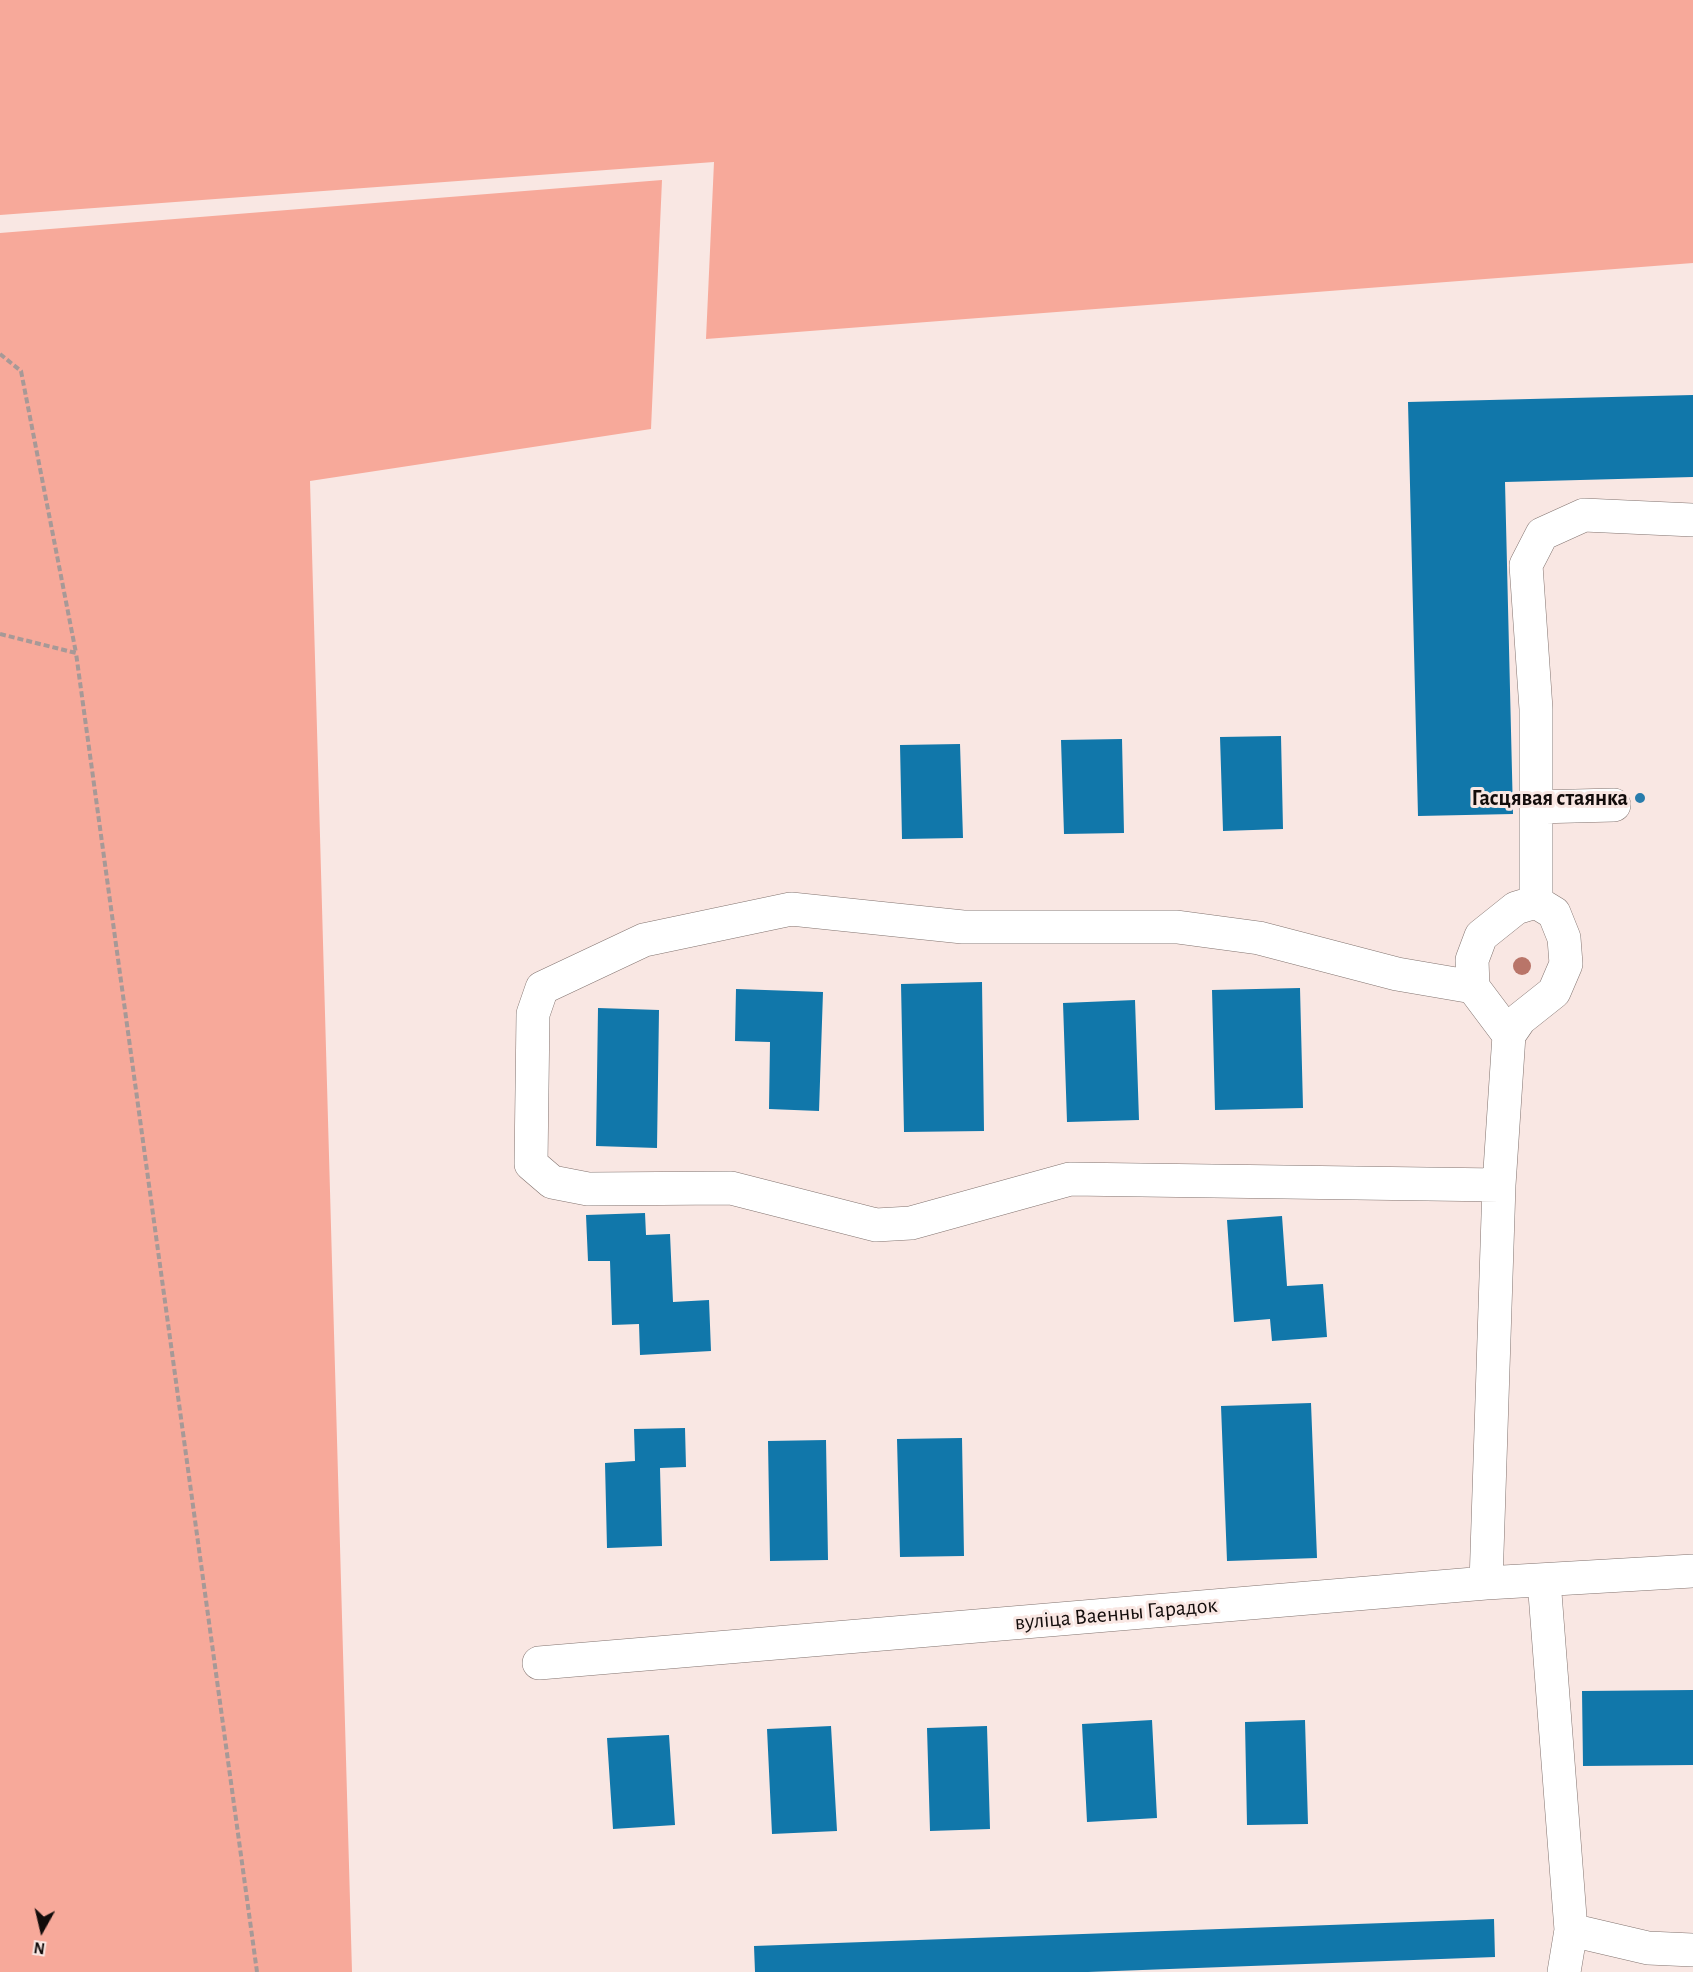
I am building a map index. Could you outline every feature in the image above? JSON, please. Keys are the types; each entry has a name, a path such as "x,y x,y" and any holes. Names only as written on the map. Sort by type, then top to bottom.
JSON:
{"street":[{"path":"1536,902 1536,709 1526,565 1542,534 1584,515 1693,520"},
{"path":"1536,807 1614,805"},
{"path":"1509,1035 1473,987 1472,960 1481,936 1508,913 1536,902"},
{"path":"1486,1583 1499,1185 1509,1035 1520,1020 1554,992 1566,964 1564,938 1554,913 1536,902"},
{"path":"1473,987 1397,974 1259,938 1177,927 963,927 791,909 644,940 542,988 533,1014 531,1164 552,1182 588,1188 730,1188 876,1225 911,1222 1070,1179 1499,1185"},
{"name":"вуліца Ваенны Гарадок","path":"539,1663 1486,1583 1693,1571"},
{"path":"1544,1580 1571,1930 1564,1972"},
{"path":"1571,1930 1653,1960 1693,1950"}],"path":[{"path":"0,354 21,371 76,653 257,1972"},
{"path":"0,634 76,653"}],"shaded area":[{"path":"0,0 1693,0 1693,263 706,339 714,162 0,215"},
{"path":"662,180 651,429 310,481 352,1972 0,1972 0,233"}],"building":[{"path":"1693,395 1693,477 1505,482 1513,814 1418,816 1408,402"},
{"path":"1281,736 1283,829 1223,831 1220,737"},
{"path":"1122,739 1124,833 1064,834 1061,740"},
{"path":"960,744 963,838 902,839 900,745"},
{"path":"982,982 984,1131 904,1132 901,984"},
{"path":"1300,988 1303,1108 1215,1110 1212,990"},
{"path":"736,989 823,992 819,1111 769,1109 770,1042 735,1041"},
{"path":"1135,1000 1139,1120 1067,1122 1063,1003"},
{"path":"598,1008 659,1010 657,1148 596,1146"},
{"path":"645,1213 646,1235 670,1234 673,1302 709,1300 711,1351 640,1355 639,1324 612,1325 610,1261 588,1261 586,1215"},
{"path":"1282,1216 1287,1286 1323,1284 1327,1337 1272,1341 1270,1319 1234,1322 1227,1220"},
{"path":"1311,1403 1317,1558 1227,1561 1221,1406"},
{"path":"685,1428 686,1467 660,1468 662,1546 607,1548 605,1463 635,1461 634,1429"},
{"path":"962,1438 964,1556 900,1557 897,1439"},
{"path":"826,1440 828,1560 770,1561 768,1441"},
{"path":"1693,1690 1693,1765 1583,1766 1582,1691"},
{"path":"1152,1720 1157,1818 1087,1822 1082,1724"},
{"path":"1305,1720 1308,1824 1247,1825 1245,1722"},
{"path":"831,1726 837,1831 772,1834 767,1729"},
{"path":"987,1726 990,1829 930,1831 927,1728"},
{"path":"669,1735 675,1825 613,1829 607,1738"},
{"path":"1494,1919 1495,1957 1088,1972 755,1972 754,1946"}],"place":[{"name":"Гасцявая стаянка","path":"1640,798"}]}
